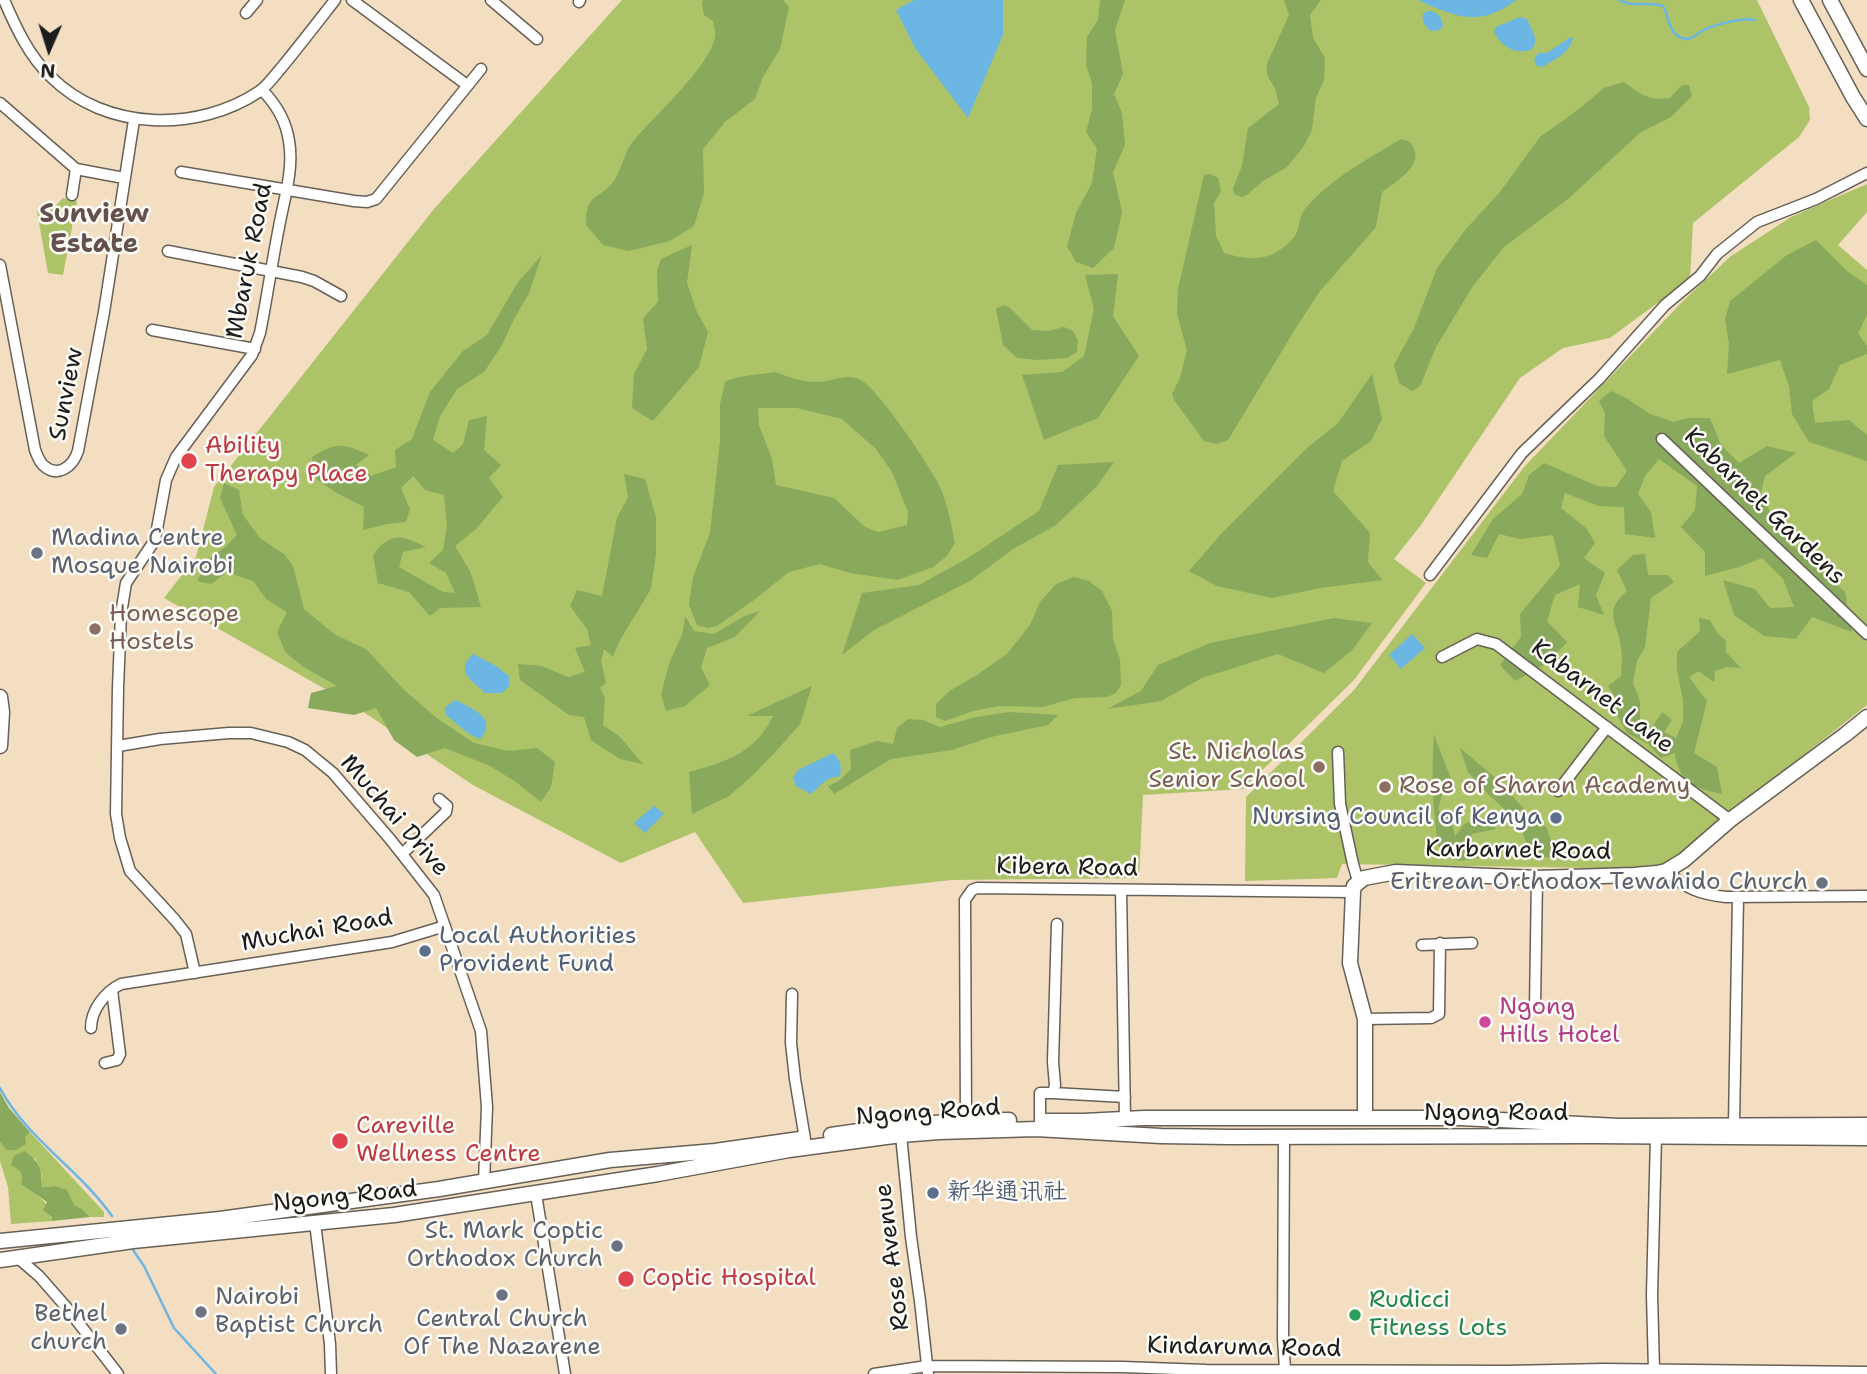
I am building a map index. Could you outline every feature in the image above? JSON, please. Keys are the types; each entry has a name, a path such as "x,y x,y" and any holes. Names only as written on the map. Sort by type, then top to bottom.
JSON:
{"main road":[{"path":"1801,0 1867,119"},
{"path":"1811,19 1812,9 1818,5 1832,4 1867,69"},
{"path":"0,697 0,747"},
{"name":"Karbarnet Road","path":"1356,886 1372,875 1396,872 1537,878 1657,873 1684,860 1730,820 1867,717"},
{"path":"1356,886 1350,963 1365,1019 1366,1118"},
{"path":"1230,1137 1224,1136 1221,1126 1226,1120 1233,1118"},
{"path":"1461,1118 1470,1129 1467,1135 1461,1137"},
{"name":"Ngong Road","path":"133,1235 484,1182 610,1160 715,1151 896,1125 966,1120 1461,1118 1619,1126 1867,1125"},
{"name":"Ngong Road","path":"0,1241 315,1223 536,1194 789,1150 939,1132 1036,1129 1230,1137 1867,1138"},
{"path":"593,1164 606,1171 606,1178 602,1183"},
{"path":"439,1189 431,1193 430,1201 444,1208"},
{"name":"Ngong Road","path":"0,1260 48,1254 116,1236"}],"street":[{"path":"4,0 23,39 37,62 52,79 87,103 134,120 178,119 216,112 262,89 335,0"},
{"path":"246,13 257,0"},
{"path":"352,0 467,85"},
{"path":"491,0 537,39"},
{"path":"180,172 354,201 367,202 376,199 481,69"},
{"name":"Mbaruk Road","path":"118,746 120,621 126,583 155,540 166,480 176,457 255,349 260,333 289,166 289,140 285,124 276,105 262,89"},
{"path":"0,103 76,169 124,178"},
{"name":"Sunview","path":"0,265 35,450 47,468 65,469 75,460 78,451 104,312 134,120"},
{"path":"72,195 76,169"},
{"path":"1430,575 1522,453 1599,379 1665,305 1700,276 1717,254 1757,222 1816,199 1867,173"},
{"path":"168,251 314,281 341,296"},
{"path":"152,330 255,349"},
{"name":"Kabarnet Gardens","path":"1662,439 1867,634"},
{"name":"Kabarnet Lane","path":"1442,657 1477,639 1496,643 1730,820"},
{"path":"1558,791 1607,727"},
{"name":"Muchai Drive","path":"118,746 229,733 251,733 288,742 305,750 333,773 402,854 435,895 481,1031 487,1107 484,1182"},
{"path":"118,746 117,825 130,871 186,934 195,973"},
{"path":"1338,752 1340,809 1356,886"},
{"path":"402,854 446,812 447,806 439,799"},
{"path":"1666,870 1680,883 1699,893 1738,897 1867,896"},
{"path":"1535,1007 1537,878"},
{"name":"Kibera Road","path":"966,1120 965,900 968,894 977,888 1121,890 1356,886"},
{"path":"1121,890 1125,1119"},
{"path":"1734,1124 1738,897"},
{"path":"1053,1093 1057,924"},
{"name":"Muchai Road","path":"112,990 121,984 392,942 445,926"},
{"path":"1365,1019 1431,1018 1439,1014 1440,943"},
{"path":"1422,945 1472,943"},
{"path":"92,1028 94,1013 112,990"},
{"path":"105,1063 117,1060 120,1054 112,990"},
{"path":"792,994 791,1043 805,1139"},
{"path":"1040,1121 1040,1093 1125,1097"},
{"name":"Rose Avenue","path":"901,1135 928,1370"},
{"path":"1654,1370 1652,1295 1656,1136"},
{"path":"1284,1137 1285,1369"},
{"path":"536,1194 565,1374"},
{"path":"315,1223 330,1344 331,1374"},
{"path":"39,1276 48,1254"},
{"path":"18,1258 39,1276 118,1374"},
{"name":"Kindaruma Road","path":"873,1374 928,1370 1122,1367 1206,1372 1285,1369 1310,1372 1507,1373 1562,1369 1867,1372"}],"green space":[{"path":"622,0 1757,0 1809,107 1810,120 1799,137 1693,223 1690,279 1610,338 1563,348 1520,378 1421,525 1394,559 1426,583 1354,680 1243,789 1143,795 1139,878 952,880 743,903 695,832 621,863 473,785 350,703 164,598 196,557 214,487 434,209"},
{"path":"703,0 783,0 789,7 780,49 763,77 755,99 725,122 703,149 704,193 694,226 670,241 629,251 603,245 586,225 590,202 613,182 631,144 693,76 711,49 715,29 713,21 704,15"},
{"path":"1100,0 1125,0 1115,30 1123,74 1114,94 1122,113 1125,145 1113,172 1122,212 1114,248 1093,268 1076,262 1067,246 1076,213 1092,183 1097,148 1086,132 1092,109 1092,83 1086,65 1087,37 1098,20"},
{"path":"1284,0 1321,0 1310,15 1313,38 1325,58 1324,80 1316,97 1312,130 1304,146 1287,167 1242,197 1234,194 1233,188 1242,166 1248,128 1279,104 1266,66 1289,15"},
{"path":"1624,82 1651,98 1670,98 1682,85 1689,85 1692,96 1671,117 1641,132 1568,199 1504,247 1473,286 1436,347 1420,386 1412,391 1399,383 1394,365 1414,328 1437,268 1466,229 1500,192 1540,137 1604,88"},
{"path":"1401,139 1413,147 1414,162 1406,174 1382,192 1376,227 1320,291 1228,440 1217,444 1204,441 1172,394 1180,378 1187,350 1177,314 1178,289 1204,175 1210,174 1218,178 1221,191 1214,203 1216,236 1224,253 1261,258 1275,253 1292,240 1303,211 1326,188"},
{"path":"1867,184 1867,212 1838,245 1867,270 1867,705 1674,861 1658,869 1342,864 1337,878 1245,881 1246,797 1354,690 1524,467 1684,300 1731,256 1791,217"},
{"path":"63,198 77,201 63,275 48,273 37,211 55,206"},
{"path":"1816,240 1847,271 1867,285 1867,315 1858,333 1867,346 1867,354 1840,365 1829,389 1812,401 1815,423 1849,420 1867,435 1867,461 1809,442 1792,414 1789,386 1780,360 1727,374 1729,344 1725,319 1730,301 1787,255"},
{"path":"692,245 687,283 697,312 708,332 699,367 653,421 632,408 634,374 647,349 643,318 658,302 657,271 661,259"},
{"path":"542,255 529,293 502,345 484,372 457,389 440,416 433,440 453,453 463,444 469,420 487,416 484,450 501,465 489,478 503,497 476,529 455,546 471,573 481,607 440,608 430,616 409,592 378,583 373,555 386,542 398,538 426,547 403,552 399,567 443,592 455,593 446,573 429,563 443,550 447,526 444,495 425,490 413,476 401,488 410,509 406,522 363,530 364,507 315,478 312,457 334,447 346,446 369,455 356,465 371,476 396,467 395,450 412,439 430,392 463,351 487,335 518,282"},
{"path":"1118,274 1113,316 1139,356 1098,418 1044,440 1022,375 1062,372 1084,356 1094,309 1085,275"},
{"path":"1003,305 1009,307 1032,330 1048,331 1064,327 1073,331 1078,340 1077,352 1067,358 1017,358 1003,345 996,309"},
{"path":"775,372 811,382 854,377 867,385 901,426 937,481 946,504 955,543 947,556 933,567 898,580 850,573 820,564 789,572 717,626 707,628 697,625 689,605 693,577 710,533 720,441 720,404 725,382","holes":["758,408 797,408 842,419 876,449 892,472 908,512 907,525 878,532 865,527 834,498 776,485 772,459 759,425"]},
{"path":"1372,374 1382,419 1371,441 1342,461 1333,491 1370,533 1368,562 1382,580 1320,588 1272,598 1217,586 1189,571 1222,533 1307,448 1338,423"},
{"path":"1611,391 1650,414 1674,422 1688,418 1710,418 1721,445 1739,463 1767,446 1796,453 1765,476 1761,492 1772,517 1800,553 1845,592 1852,632 1812,617 1796,639 1764,636 1734,615 1723,580 1755,589 1770,608 1794,607 1783,579 1762,558 1705,576 1705,552 1681,527 1695,510 1697,486 1659,459 1645,476 1638,494 1651,512 1655,538 1625,534 1624,507 1599,506 1565,493 1561,508 1586,528 1595,543 1584,558 1605,573 1596,595 1604,615 1578,607 1580,584 1555,595 1547,621 1567,642 1548,663 1515,681 1500,665 1521,637 1520,614 1560,566 1553,535 1520,539 1499,534 1487,558 1471,555 1493,519 1522,494 1529,475 1544,463 1597,486 1616,487 1627,471 1604,436 1605,413 1599,401"},
{"path":"1114,462 1097,486 1056,525 1013,549 970,581 874,630 842,655 862,593 919,585 968,558 1039,511 1058,465"},
{"path":"624,474 645,479 656,517 656,554 651,589 620,640 613,657 604,649 601,661 606,683 600,688 605,698 603,725 620,737 643,764 620,759 591,740 584,717 569,715 520,680 518,664 542,666 568,677 585,672 575,648 591,645 587,629 570,606 577,590 602,596 617,518 628,497"},
{"path":"224,483 239,490 243,515 260,538 285,555 293,566 304,609 334,634 367,650 404,690 438,719 474,743 508,751 537,748 555,762 551,787 541,802 490,766 445,748 417,757 394,740 376,708 354,715 308,708 311,693 337,686 302,666 285,652 277,632 287,612 267,600 253,581 227,572 211,584 197,581 210,558 237,535 220,498"},
{"path":"1645,554 1648,575 1668,575 1674,582 1651,598 1645,647 1637,661 1633,683 1640,701 1640,725 1653,726 1662,712 1672,720 1664,732 1676,738 1683,722 1677,652 1700,631 1699,618 1710,620 1717,633 1726,641 1726,652 1741,668 1726,667 1715,671 1714,682 1698,671 1689,677 1707,701 1694,753 1717,767 1722,794 1704,790 1684,777 1675,753 1661,758 1648,744 1627,733 1618,717 1617,700 1608,686 1621,676 1622,651 1613,611 1619,598 1627,591 1617,570 1633,555"},
{"path":"1074,577 1089,581 1102,591 1112,611 1113,639 1120,659 1121,685 1116,693 1107,697 1075,698 1043,707 999,706 973,711 945,721 936,717 936,704 951,690 1007,654 1030,625 1040,602 1056,584"},
{"path":"760,611 735,637 707,648 701,668 710,685 685,706 666,711 661,694 669,664 683,632 685,616 694,631 714,634 744,616"},
{"path":"1334,618 1372,623 1352,650 1324,673 1278,654 1202,678 1161,701 1107,709 1141,691 1158,665 1210,643"},
{"path":"812,686 800,724 778,749 729,796 692,814 689,772 738,754 758,739 773,716 747,716"},
{"path":"1009,712 1058,715 1048,725 991,737 952,750 891,759 834,794 828,786 839,781 851,769 850,750 877,741 893,744 897,728 908,719 923,720 940,727 976,717"},
{"path":"1434,735 1451,779 1443,790 1438,810 1451,819 1455,836 1464,824 1490,816 1496,829 1471,834 1473,848 1486,857 1459,861 1438,846 1433,790"},
{"path":"1460,748 1498,780 1524,809 1547,828 1557,859 1519,853 1529,849 1518,822 1468,772"},
{"path":"0,1092 9,1108 30,1132 25,1137 26,1144 16,1150 6,1150 0,1142"},
{"path":"30,1132 104,1212 104,1217 90,1217 55,1186 42,1187 42,1176 35,1158 20,1171 22,1184 46,1203 52,1221 11,1224 8,1187 0,1161 0,1142 6,1150"},
{"path":"24,1151 39,1166 42,1187 55,1186 67,1190 74,1205 90,1217 52,1221 52,1217 43,1210 47,1202 21,1184 20,1172 11,1165 14,1156"}],"water":[{"path":"914,0 1003,0 1003,35 968,118 915,48 896,10"},
{"path":"1418,0 1516,0 1491,14 1467,17"},
{"path":"1427,11 1440,16 1443,25 1440,30 1431,31 1423,22 1423,14"},
{"path":"1520,17 1527,19 1534,36 1534,46 1529,50 1511,49 1499,40 1494,32 1496,27"},
{"path":"1573,38 1569,47 1562,55 1544,66 1536,65 1534,60 1538,53 1547,53"},
{"path":"1412,634 1425,648 1401,669 1389,655"},
{"path":"473,654 509,676 509,686 502,693 485,693 470,680 465,666"},
{"path":"456,700 476,711 485,720 487,725 480,739 469,734 446,715 445,707"},
{"path":"833,753 840,764 840,777 827,780 811,794 796,786 793,778 798,770"},
{"path":"654,806 664,814 645,833 634,823"}],"waterway":[{"path":"1619,0 1630,4 1663,6 1673,31 1685,39 1720,24 1755,20"},
{"path":"0,1088 24,1123 85,1184 112,1216"},
{"path":"131,1247 144,1266 174,1328 216,1374"}],"place":[{"name":"Ability Therapy Place","path":"189,461"},
{"name":"Madina Centre Mosque Nairobi","path":"37,553"},
{"name":"Homescope Hostels","path":"95,629"},
{"name":"St. Nicholas Senior School","path":"1319,767"},
{"name":"Rose of Sharon Academy","path":"1385,787"},
{"name":"Nursing Council of Kenya","path":"1556,818"},
{"name":"Eritrean Orthodox Tewahido Church","path":"1822,883"},
{"name":"Local Authorities Provident Fund","path":"425,951"},
{"name":"Ngong Hills Hotel","path":"1485,1022"},
{"name":"Careville Wellness Centre","path":"340,1141"},
{"name":"新华通讯社","path":"933,1193"},
{"name":"St. Mark Coptic Orthodox Church","path":"617,1246"},
{"name":"Coptic Hospital","path":"626,1279"},
{"name":"Central Church Of The Nazarene","path":"502,1295"},
{"name":"Nairobi Baptist Church","path":"201,1312"},
{"name":"Rudicci Fitness Lots","path":"1355,1315"},
{"name":"Bethel church","path":"121,1329"}],"district":[{"name":"Sunview Estate","path":"94,230"}]}
